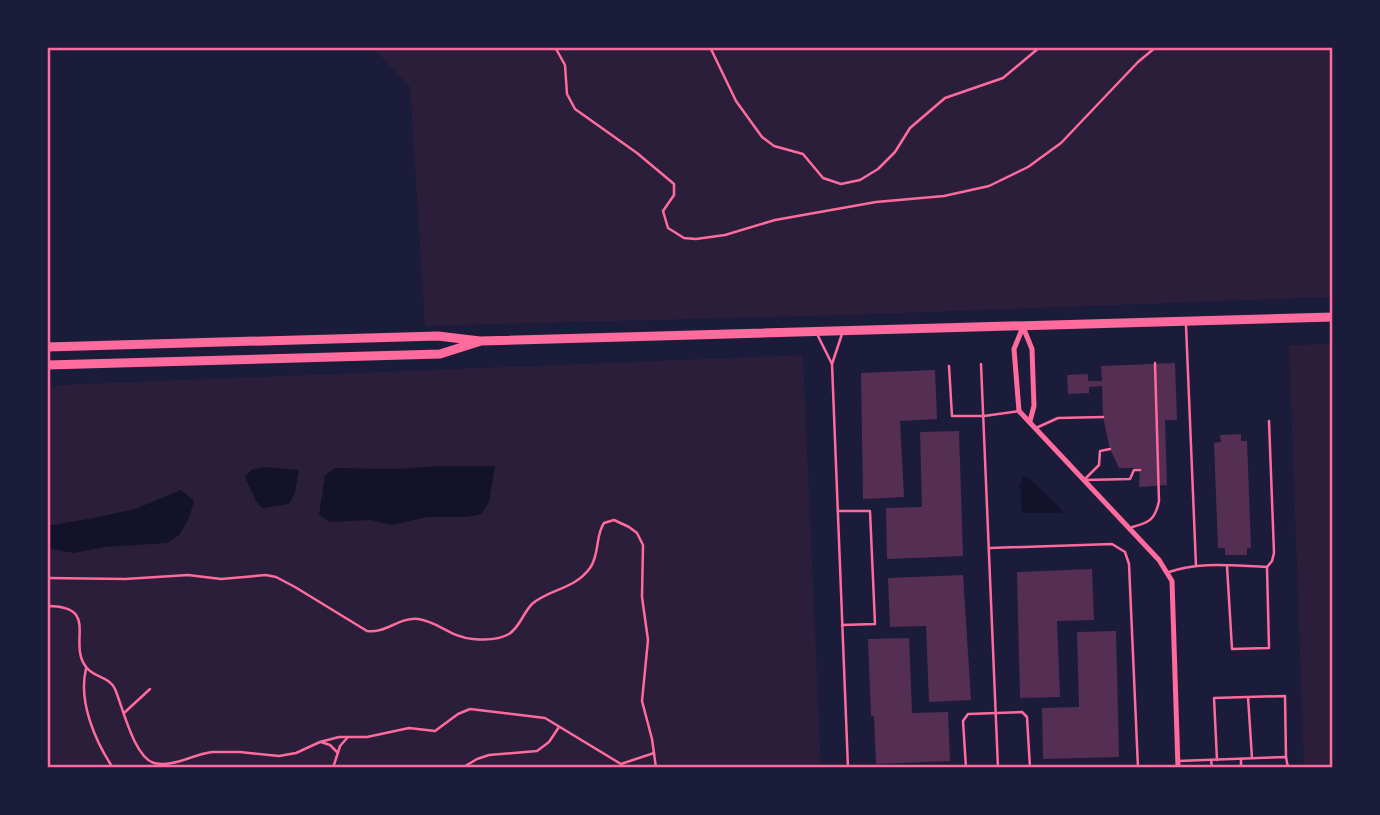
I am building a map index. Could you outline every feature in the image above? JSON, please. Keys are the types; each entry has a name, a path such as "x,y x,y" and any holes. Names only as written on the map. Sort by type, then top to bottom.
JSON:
{"main road":[{"path":"47,347 438,336 481,341 1333,317"},
{"path":"47,365 440,354 481,341"}],"street":[{"path":"1023,327 1014,349 1019,411 1159,560 1172,581 1178,764"},
{"path":"1023,327 1032,349 1034,406 1030,421"}],"lane":[{"path":"555,47 565,65 567,94 575,108 674,184 674,195 663,211 664,219 668,228 675,233 684,238 696,239 725,235 775,220 862,204 968,192 1010,177 1061,143 1138,62 1156,47"},
{"path":"710,47 736,101 762,137 774,146 803,154 823,177 841,184 860,180 878,169 895,152 910,128 945,98 1003,78 1040,47"},
{"path":"1186,321 1195,566"},
{"path":"816,332 832,364"},
{"path":"843,332 832,364 848,768"},
{"path":"1129,528 1146,524 1156,513 1159,501 1155,363"},
{"path":"981,365 998,768"},
{"path":"949,366 952,416 984,416 1019,411"},
{"path":"1036,428 1058,418 1103,417"},
{"path":"1167,573 1195,566 1266,566 1272,561 1274,553 1269,421"},
{"path":"1084,480 1099,465 1100,451 1110,449"},
{"path":"1084,480 1130,479 1134,471 1140,470"},
{"path":"838,511 870,511 875,624 842,625"},
{"path":"990,548 1112,544 1125,552 1129,564 1138,768"},
{"path":"1227,566 1232,649 1269,648 1266,566"},
{"path":"1217,760 1214,698 1285,696 1288,768"},
{"path":"1248,697 1252,758"},
{"path":"966,768 963,722 965,716 996,712 1022,712 1027,717 1030,768"},
{"path":"1178,764 1286,757"},
{"path":"1241,759 1241,768"},
{"path":"1211,760 1212,768"}],"path":[{"path":"47,578 125,579 188,575 221,579 266,575 295,587 367,631 378,631 403,621 417,619 453,635 488,639 507,635 514,630 534,603 579,579 594,562 599,534 604,523 614,520 637,533 644,551 642,597 648,640 642,701 656,768"},
{"path":"47,606 68,607 75,614 80,628 82,659 87,668 111,682 141,754 156,764 212,752 287,755 320,741 349,736 367,737 409,728 435,730 470,709 545,718 621,764 654,753"},
{"path":"87,668 84,681 88,710 98,741 113,768"},
{"path":"124,713 150,689"},
{"path":"462,768 489,755 537,751 549,742 559,726"},
{"path":"334,768 338,753 349,736"},
{"path":"320,741 330,745 338,753"}],"shaded area":[{"path":"372,47 1333,47 1333,297 849,315 425,326 410,87"},
{"path":"1333,344 1333,768 1304,768 1289,345"},
{"path":"803,355 821,768 47,768 47,388 61,385"},
{"path":"495,466 489,502 481,514 467,517 427,517 392,525 370,520 330,522 319,515 325,475 335,468 394,469"},
{"path":"264,467 299,470 295,493 289,504 262,508 255,499 245,477 251,470"},
{"path":"1023,476 1028,477 1062,510 1061,513 1024,513 1021,509 1019,488"},
{"path":"181,490 194,501 189,518 179,535 167,543 105,547 74,553 52,549 47,545 47,526 135,509"}],"building":[{"path":"1175,363 1177,420 1165,420 1167,485 1139,487 1140,468 1119,468 1110,449 1103,417 1102,386 1089,387 1089,393 1068,394 1067,375 1088,374 1088,381 1102,381 1101,366"},
{"path":"935,370 937,419 900,421 904,497 863,499 861,373"},
{"path":"959,431 963,556 887,559 886,508 922,507 920,432"},
{"path":"1241,434 1241,441 1247,441 1251,548 1247,548 1247,555 1225,555 1225,548 1218,548 1214,443 1221,442 1220,435"},
{"path":"1092,569 1094,620 1057,621 1060,697 1020,698 1017,572"},
{"path":"963,575 971,700 929,702 926,626 890,627 888,578"},
{"path":"1116,631 1119,757 1043,759 1042,708 1079,707 1077,632"},
{"path":"909,638 912,713 948,712 950,761 876,764 868,639"}]}
